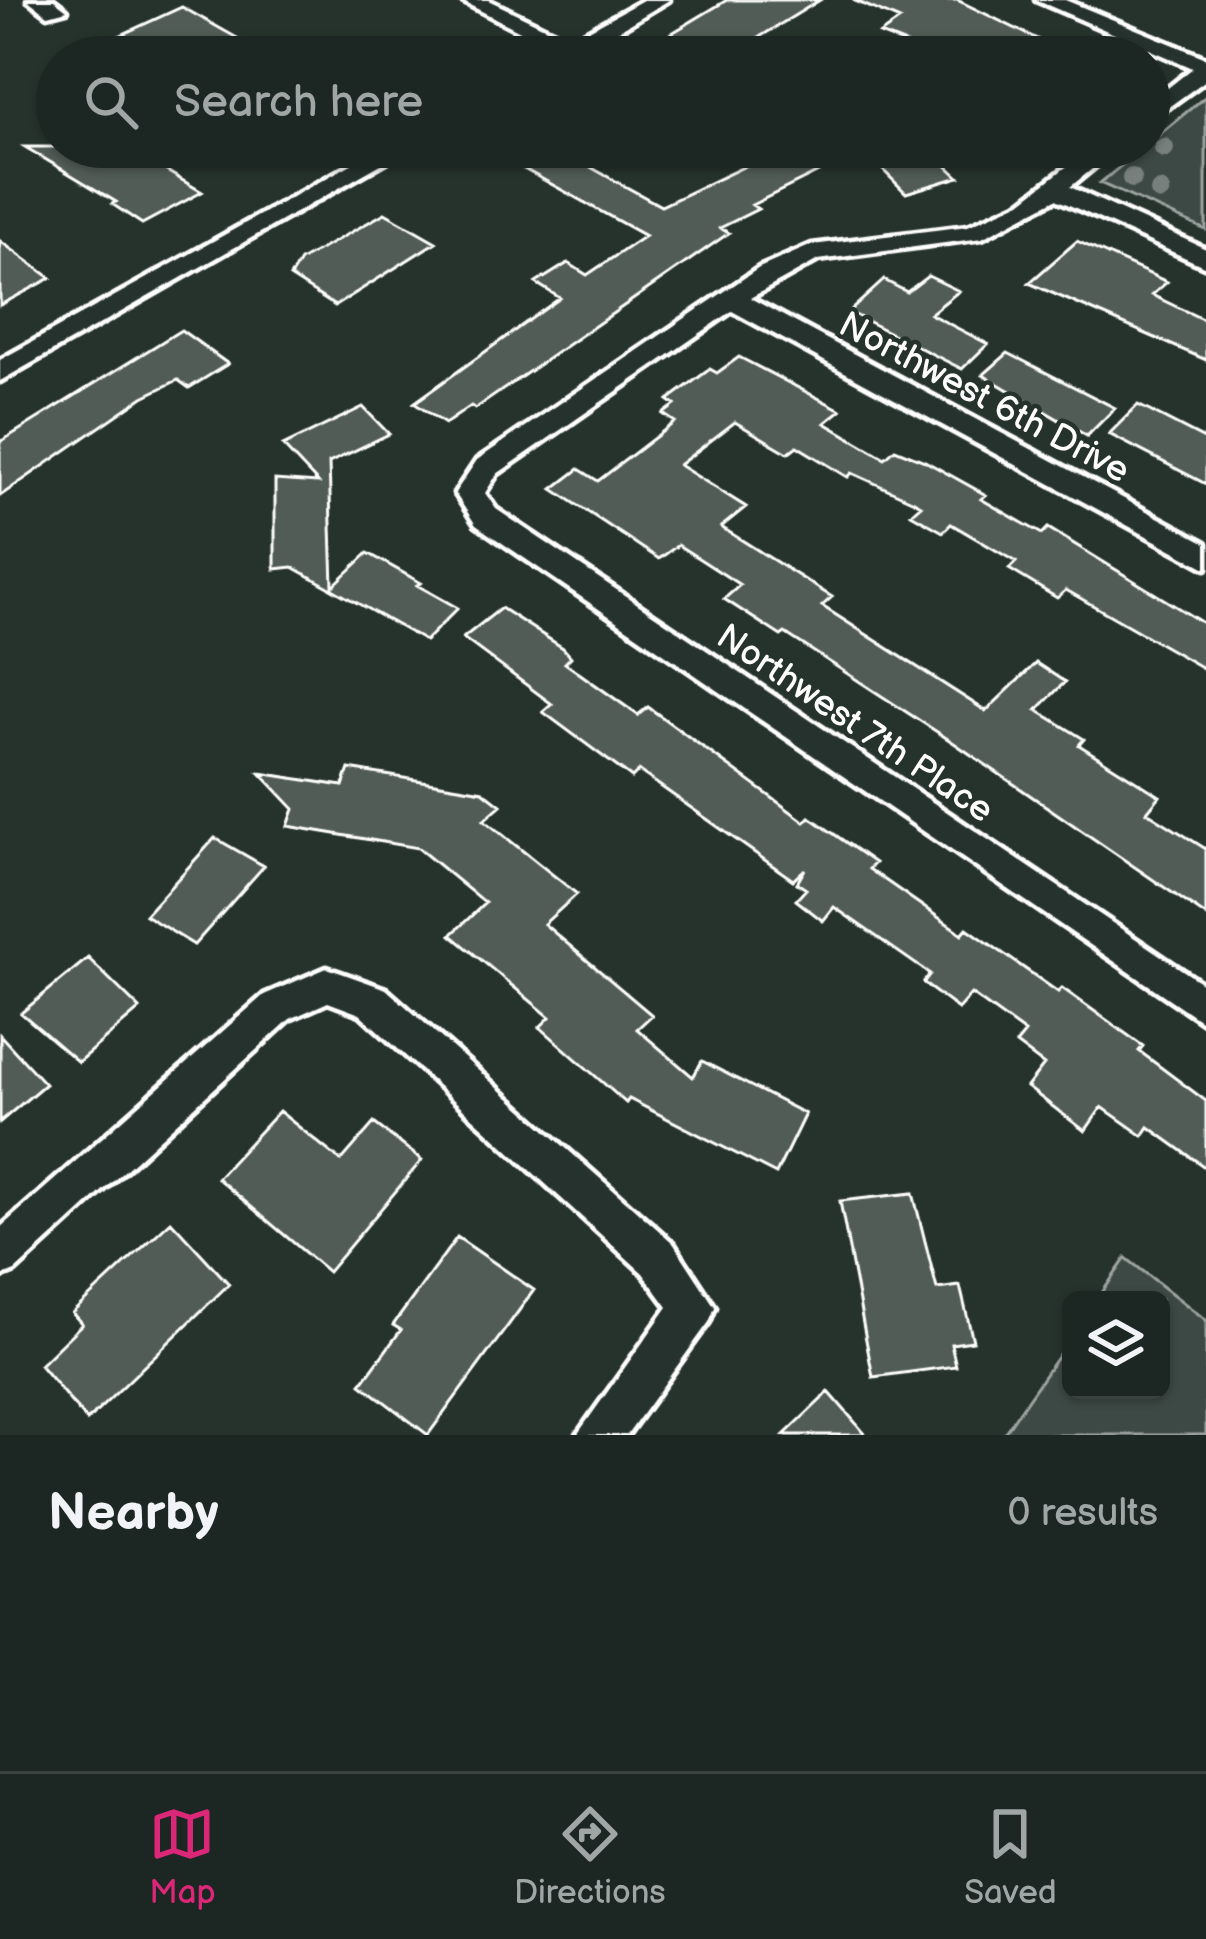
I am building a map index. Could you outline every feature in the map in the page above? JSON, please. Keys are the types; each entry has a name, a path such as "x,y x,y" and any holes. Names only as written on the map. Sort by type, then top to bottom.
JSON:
{"street":[{"path":"471,0 535,36"},
{"path":"595,36 658,0"},
{"path":"1047,0 1132,36"},
{"path":"1170,52 1206,67 1170,97"},
{"path":"0,372 362,168"},
{"path":"730,298 812,253 973,233 1030,207 1080,168"},
{"path":"1054,189 1206,259"},
{"name":"Northwest 7th Place","path":"730,298 488,467 470,493 486,517 1206,1007"},
{"name":"Northwest 6th Drive","path":"730,298 1206,556"},
{"path":"0,1256 277,1007 327,985 373,1001 658,1258 694,1307 599,1435"}],"shaded area":[{"path":"1206,96 1206,230 1100,183 1118,168 1170,168 1170,126"},
{"path":"1126,1258 1169,1291 1103,1291"},
{"path":"1170,1292 1206,1320 1206,1435 1003,1435 1062,1350 1062,1399 1170,1399"}],"building":[{"path":"727,0 820,0 761,36 667,36"},
{"path":"853,0 957,0 1031,36 880,34 900,20"},
{"path":"182,7 234,36 119,36"},
{"path":"60,168 161,168 202,192 142,224 112,204 116,202"},
{"path":"522,168 592,168 661,206 741,168 827,168 752,205 758,209 720,228 729,233 475,409 471,406 445,424 414,403 560,298 536,283 568,263 587,275 645,236"},
{"path":"881,168 949,168 959,177 906,193"},
{"path":"385,213 436,242 335,306 290,277 300,261"},
{"path":"0,241 51,278 0,305"},
{"path":"1077,241 1167,282 1152,295 1206,321 1206,360 1029,283"},
{"path":"928,276 959,291 930,314 988,344 962,369 849,312 884,280 907,292"},
{"path":"181,330 228,364 189,388 178,380 143,397 0,496 0,442"},
{"path":"1008,353 1115,408 1087,436 983,375"},
{"path":"739,357 841,410 825,423 885,458 895,449 925,461 986,495 981,499 1042,534 1048,528 1206,625 1206,670 1066,590 1057,598 1009,569 1016,562 951,524 943,532 911,514 921,505 914,501 852,473 848,477 797,446 788,453 735,422 679,465 746,507 721,527 832,597 822,606 986,711 1036,663 1065,682 1037,710 1084,739 1079,745 1160,796 1147,812 1206,849 1206,916 954,743 724,599 740,585 678,545 659,559 553,489 579,469 598,481 675,422 663,414 675,405 668,400 710,369 717,373"},
{"path":"1138,405 1206,440 1206,484 1109,434"},
{"path":"363,407 389,434 329,463 333,586 368,553 421,583 417,585 458,608 425,641 293,567 275,569 275,480 318,483 283,446"},
{"path":"501,608 563,648 571,657 565,663 638,715 648,707 805,822 810,817 875,863 869,869 962,934 967,928 1143,1046 1139,1051 1206,1101 1206,1168 1149,1127 1143,1136 1102,1107 1085,1131 1027,1087 1044,1065 1016,1044 1025,1033 971,994 958,1009 923,983 930,974 834,907 823,921 796,900 806,889 797,883 805,869 793,880 639,771 632,778 543,712 552,704 463,638"},
{"path":"349,769 483,791 501,805 484,820 577,894 544,924 652,1015 637,1029 693,1077 702,1061 805,1114 776,1174 629,1099 626,1103 540,1027 550,1017 451,935 485,903 418,848 288,826 294,809 260,773 343,786"},
{"path":"215,838 264,866 194,945 145,915"},
{"path":"88,958 140,1009 78,1062 21,1013"},
{"path":"0,1035 45,1084 0,1122"},
{"path":"279,1111 341,1161 374,1123 422,1160 328,1272 217,1178"},
{"path":"913,1193 937,1289 960,1286 973,1341 951,1344 956,1366 873,1377 840,1201"},
{"path":"171,1221 229,1284 87,1421 40,1365 82,1324 72,1313"},
{"path":"457,1237 534,1290 428,1435 361,1384 401,1330 393,1325"},
{"path":"829,1392 866,1435 784,1435"}]}
